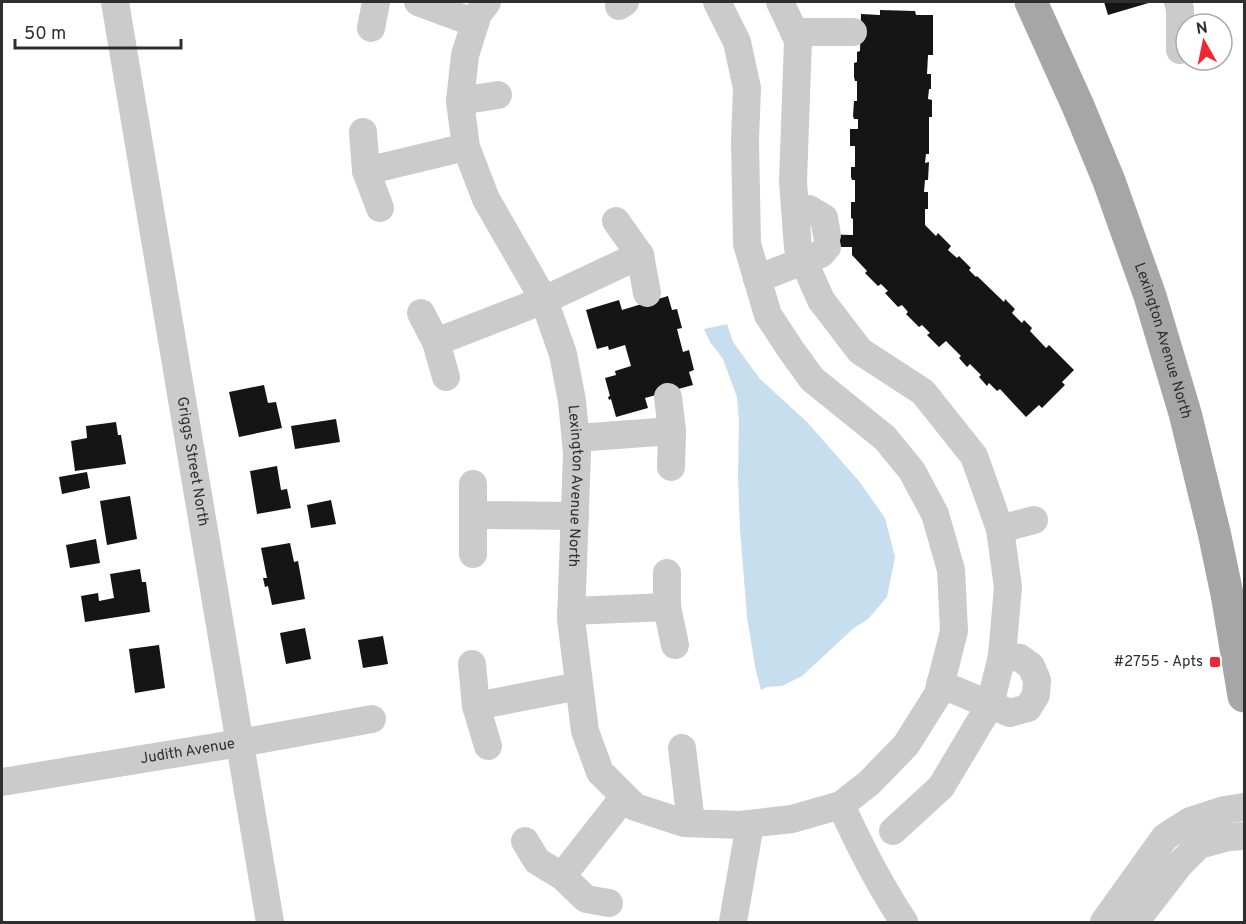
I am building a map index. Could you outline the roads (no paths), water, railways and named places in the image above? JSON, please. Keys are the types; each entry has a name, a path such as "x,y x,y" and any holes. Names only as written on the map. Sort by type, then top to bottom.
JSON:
{"main road":[{"name":"Lexington Avenue North","path":"1031,2 1109,181 1150,296 1185,413 1214,532 1245,696"}],"street":[{"name":"Griggs Street North","path":"115,2 270,922"},
{"path":"418,2 481,12"},
{"name":"Lexington Avenue North","path":"481,12 465,55 460,101 466,147 486,199 544,300 563,354 572,401 577,453 571,619 585,731 600,772 635,807 684,823 740,825 792,819 841,805 869,783 906,745 938,694 954,631 951,570 935,514 912,471 885,438 812,379 768,315 747,244 747,88 737,42 717,2"},
{"path":"780,2 798,40 793,182 798,248 819,248"},
{"path":"794,32 853,32"},
{"path":"460,101 498,95"},
{"path":"363,132 366,171 380,208"},
{"path":"366,171 466,147"},
{"path":"616,221 640,255 647,293"},
{"path":"757,279 819,248"},
{"path":"819,248 821,300 860,351 923,393 975,456 1000,529 1008,587 1002,656 990,705 941,787 893,831"},
{"path":"436,342 544,300 640,255"},
{"path":"421,313 436,342 446,377"},
{"path":"668,396 672,431 671,466"},
{"path":"576,438 672,431"},
{"path":"473,484 473,554"},
{"path":"473,515 575,516"},
{"path":"1000,529 1034,519"},
{"path":"668,573 668,606 675,645"},
{"path":"572,611 668,606"},
{"path":"940,684 1010,713 1028,708 1036,696 1037,680 1031,666 1020,658 1002,656"},
{"path":"472,664 476,706 488,746"},
{"path":"476,706 579,686"},
{"name":"Judith Avenue","path":"2,782 372,719"},
{"path":"682,748 691,823"},
{"path":"562,876 624,797"},
{"path":"841,805 860,848 904,922"},
{"path":"1104,922 1165,837 1190,821 1224,810 1245,807"},
{"path":"733,922 750,824"},
{"path":"1135,922 1180,864 1199,845 1228,837 1245,836"},
{"path":"525,841 537,861 562,876 586,899 609,903"}],"water":[{"path":"727,324 733,342 760,379 807,422 859,481 885,518 895,557 887,597 868,619 854,628 802,676 782,686 767,687 761,690 747,617 740,529 737,397 723,359 710,342 704,329"}],"place":[{"name":"#2755 - Apts","path":"1215,662"}]}
